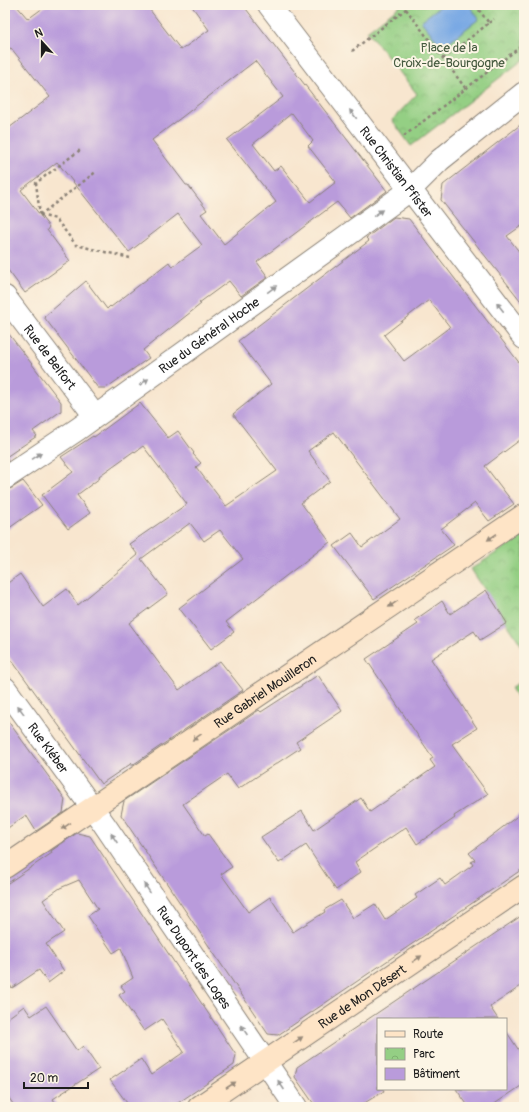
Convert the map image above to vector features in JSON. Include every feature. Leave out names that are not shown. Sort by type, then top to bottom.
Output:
[{"type":"street","name":"Rue Christian Pfister","points":[[277,8],[410,190],[524,338]]},
{"type":"street","name":"Rue du Général Hoche","points":[[5,478],[95,416],[410,190],[440,160],[524,93]]},
{"type":"street","name":"Rue de Belfort","points":[[5,297],[95,416]]},
{"type":"street","name":"Rue Gabriel Mouilleron","points":[[5,867],[524,515]]},
{"type":"street","name":"Rue Kléber","points":[[5,688],[93,808]]},
{"type":"street","name":"Rue Dupont des Loges","points":[[93,808],[296,1107]]},
{"type":"street","name":"Rue de Mon Désert","points":[[199,1107],[524,886]]},
{"type":"path","points":[[352,51],[411,5]]},
{"type":"path","points":[[475,5],[489,23]]},
{"type":"path","points":[[406,9],[466,89]]},
{"type":"path","points":[[443,58],[494,19]]},
{"type":"path","points":[[404,136],[524,44]]},
{"type":"path","points":[[40,215],[36,183],[80,150]]},
{"type":"path","points":[[40,215],[97,171]]},
{"type":"path","points":[[40,215],[56,219],[76,245],[130,258]]},
{"type":"green space","name":"Place de la Croix-de-Bourgogne","points":[[401,5],[524,5],[524,59],[411,146],[392,120],[417,94],[367,31]]},
{"type":"green space","points":[[524,535],[524,649],[471,569]]},
{"type":"green space","points":[[524,679],[524,708],[511,688]]},
{"type":"water","points":[[442,5],[469,5],[479,19],[442,47],[421,21]]},
{"type":"building","points":[[5,5],[16,5],[28,19],[47,5],[146,5],[181,50],[209,30],[191,5],[243,5],[387,191],[350,218],[337,202],[257,262],[268,277],[241,296],[229,281],[199,303],[201,304],[143,350],[149,358],[106,388],[98,388],[44,317],[86,281],[107,309],[169,262],[172,267],[202,245],[178,214],[129,252],[57,162],[21,190],[49,227],[47,230],[70,261],[25,293],[5,266],[5,131],[50,97],[11,48],[5,51]],"holes":[[[255,61],[283,97],[227,140],[276,202],[224,244],[201,214],[207,210],[152,140]],[[292,113],[313,141],[308,146],[336,182],[310,202],[281,166],[274,171],[253,144]]]},
{"type":"building","points":[[524,122],[524,224],[507,236],[524,258],[524,305],[441,200],[443,185]]},
{"type":"building","points":[[394,217],[409,219],[524,369],[524,437],[485,466],[514,504],[489,521],[475,503],[441,529],[454,545],[374,599],[334,546],[352,533],[362,547],[400,519],[334,432],[308,451],[330,481],[301,503],[330,542],[226,622],[234,632],[211,649],[179,608],[243,559],[220,530],[204,541],[190,523],[141,559],[168,594],[129,623],[179,690],[220,661],[243,690],[131,766],[132,763],[101,784],[5,651],[5,585],[20,574],[43,607],[67,589],[78,605],[138,555],[129,544],[187,504],[143,446],[99,476],[100,478],[77,495],[90,513],[68,529],[42,495],[73,472],[61,457],[93,436],[94,437],[140,403],[168,438],[178,431],[194,453],[193,454],[201,463],[196,467],[226,506],[277,471],[233,414],[271,384],[238,341],[369,241],[366,238]],"holes":[[[429,300],[450,327],[404,361],[384,335]]]},
{"type":"building","points":[[5,329],[61,402],[61,411],[33,431],[37,436],[6,457],[8,461],[5,463]]},
{"type":"building","points":[[23,481],[42,505],[5,531],[5,490],[12,488]]},
{"type":"building","points":[[486,590],[507,623],[480,640],[474,631],[431,659],[477,728],[452,744],[488,794],[454,816],[455,818],[417,844],[406,827],[355,862],[361,872],[336,890],[306,845],[279,863],[261,837],[302,811],[314,830],[361,798],[370,812],[435,767],[430,760],[433,758],[366,659],[418,624],[415,620],[442,601],[450,614]]},
{"type":"building","points":[[318,675],[342,711],[296,742],[300,748],[238,789],[227,774],[183,804],[205,836],[208,834],[232,867],[221,874],[248,912],[270,897],[293,932],[341,900],[353,918],[375,904],[385,920],[417,898],[415,895],[440,878],[445,885],[473,865],[471,862],[475,860],[469,853],[524,811],[524,868],[278,1035],[268,1034],[121,815],[124,801],[259,710],[261,712]]},
{"type":"building","points":[[5,717],[65,799],[63,813],[36,831],[26,815],[5,830]]},
{"type":"building","points":[[77,833],[90,836],[236,1055],[234,1065],[172,1107],[130,1107],[110,1080],[141,1059],[151,1075],[184,1052],[162,1019],[144,1031],[119,995],[125,991],[121,986],[133,978],[121,948],[113,953],[88,916],[98,909],[79,880],[60,888],[43,900],[64,932],[46,944],[64,971],[48,983],[39,970],[12,988],[5,978],[5,885],[52,853],[51,851]]},
{"type":"building","points":[[524,914],[524,984],[490,1007],[497,1018],[377,1018],[377,1090],[384,1091],[358,1107],[316,1107],[295,1077],[297,1067]]},
{"type":"building","points":[[24,1006],[31,1016],[46,1006],[77,1051],[83,1046],[99,1069],[53,1099],[58,1107],[15,1107],[5,1092],[5,1020]]},
{"type":"building","points":[[507,1032],[524,1058],[524,1084],[490,1107],[469,1107],[457,1090],[507,1090]]}]
